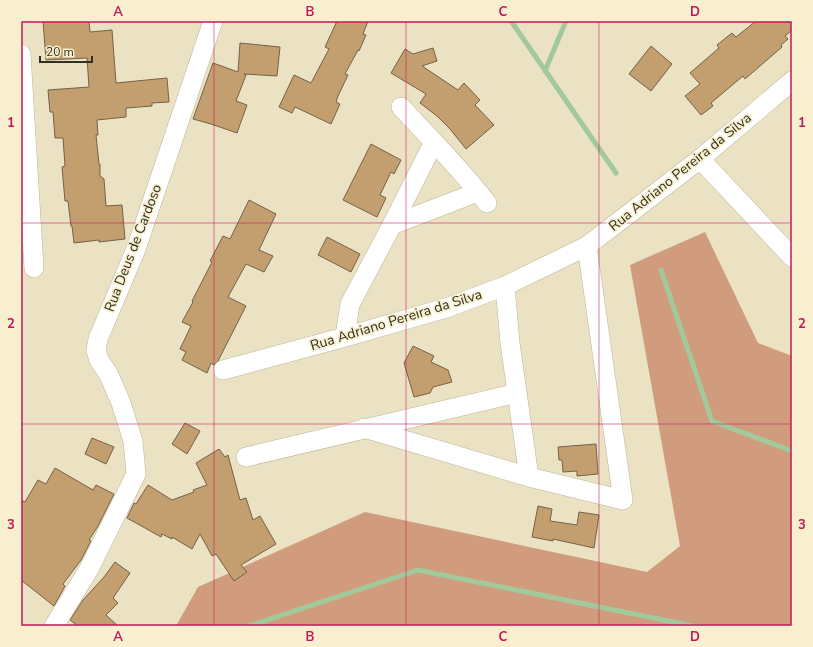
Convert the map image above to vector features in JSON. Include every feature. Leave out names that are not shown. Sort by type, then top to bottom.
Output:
[{"type":"street","name":"Rua Deus de Cardoso","points":[[54,626],[89,568],[136,474],[133,441],[118,396],[109,375],[99,360],[96,350],[98,339],[136,249],[213,21]]},
{"type":"street","points":[[21,54],[34,268]]},
{"type":"street","name":"Rua Adriano Pereira da Silva","points":[[223,370],[446,308],[505,286],[587,246],[700,159],[792,80]]},
{"type":"street","points":[[392,225],[482,197],[401,107]]},
{"type":"street","points":[[345,337],[350,304],[434,142]]},
{"type":"street","points":[[700,159],[792,257]]},
{"type":"street","points":[[364,428],[529,477],[623,500],[587,246]]},
{"type":"street","points":[[505,286],[510,343],[529,477]]},
{"type":"street","points":[[246,457],[517,393]]},
{"type":"shaded area","points":[[705,232],[758,343],[792,356],[792,626],[176,626],[198,587],[365,512],[647,572],[680,546],[630,265]]},
{"type":"building","points":[[43,21],[89,21],[90,32],[112,30],[116,83],[167,78],[169,102],[152,103],[152,106],[126,108],[126,117],[97,120],[98,135],[96,135],[100,176],[104,179],[106,206],[122,205],[125,239],[74,243],[68,201],[65,201],[62,167],[65,166],[63,138],[55,138],[53,112],[50,112],[48,90],[89,87],[87,58],[46,60]]},
{"type":"building","points":[[337,21],[368,21],[363,34],[366,35],[359,51],[358,50],[345,74],[348,75],[336,102],[340,104],[331,124],[295,107],[292,113],[279,107],[294,75],[311,83],[329,49],[325,47]]},
{"type":"building","points":[[756,21],[792,21],[792,30],[785,36],[788,39],[781,45],[782,47],[745,79],[743,76],[711,103],[713,106],[701,115],[685,96],[700,84],[690,73],[719,48],[717,45],[732,33],[736,37]]},
{"type":"building","points":[[240,43],[280,47],[277,76],[244,74],[246,75],[236,101],[247,105],[237,133],[193,119],[213,63],[238,72]]},
{"type":"building","points":[[651,46],[672,64],[651,91],[629,74]]},
{"type":"building","points":[[433,48],[437,61],[422,66],[458,90],[464,83],[480,100],[475,105],[494,125],[466,149],[437,116],[420,103],[426,94],[391,73],[405,49],[413,54]]},
{"type":"building","points":[[371,144],[401,160],[394,174],[391,172],[380,195],[386,198],[377,217],[343,200]]},
{"type":"building","points":[[249,200],[276,214],[259,250],[273,256],[264,272],[246,264],[228,297],[246,306],[218,361],[214,365],[211,363],[207,373],[182,360],[186,352],[180,349],[191,326],[182,322],[193,302],[192,301],[212,262],[210,261],[223,236],[230,239]]},
{"type":"building","points":[[327,237],[360,254],[351,272],[318,255]]},
{"type":"building","points":[[413,346],[434,356],[431,362],[448,370],[452,382],[433,387],[430,393],[414,397],[404,363]]},
{"type":"building","points":[[185,423],[200,431],[187,454],[172,444]]},
{"type":"building","points":[[92,438],[114,447],[106,464],[85,454]]},
{"type":"building","points":[[596,444],[598,474],[577,476],[577,471],[563,472],[562,460],[559,460],[558,447]]},
{"type":"building","points":[[219,449],[225,457],[228,455],[240,500],[246,498],[253,520],[260,516],[276,544],[241,565],[247,572],[234,581],[216,554],[212,556],[200,534],[192,549],[172,537],[172,539],[162,534],[161,537],[127,518],[134,503],[136,504],[148,485],[172,500],[194,492],[193,490],[207,485],[196,463]]},
{"type":"building","points":[[55,468],[93,490],[96,485],[114,494],[98,526],[89,540],[91,541],[81,560],[63,584],[65,586],[54,606],[21,580],[21,500],[25,502],[38,480],[46,484]]},
{"type":"building","points":[[538,506],[552,509],[550,521],[577,525],[579,512],[599,515],[594,548],[553,539],[553,541],[532,537]]},
{"type":"building","points":[[115,562],[130,573],[113,598],[118,603],[106,615],[118,626],[78,626],[70,620],[83,600],[104,577]]},
{"type":"waterway","points":[[511,21],[616,173]]},
{"type":"waterway","points":[[545,71],[566,21]]},
{"type":"waterway","points":[[661,270],[712,421],[792,451]]},
{"type":"waterway","points":[[249,626],[418,570],[693,626]]}]
